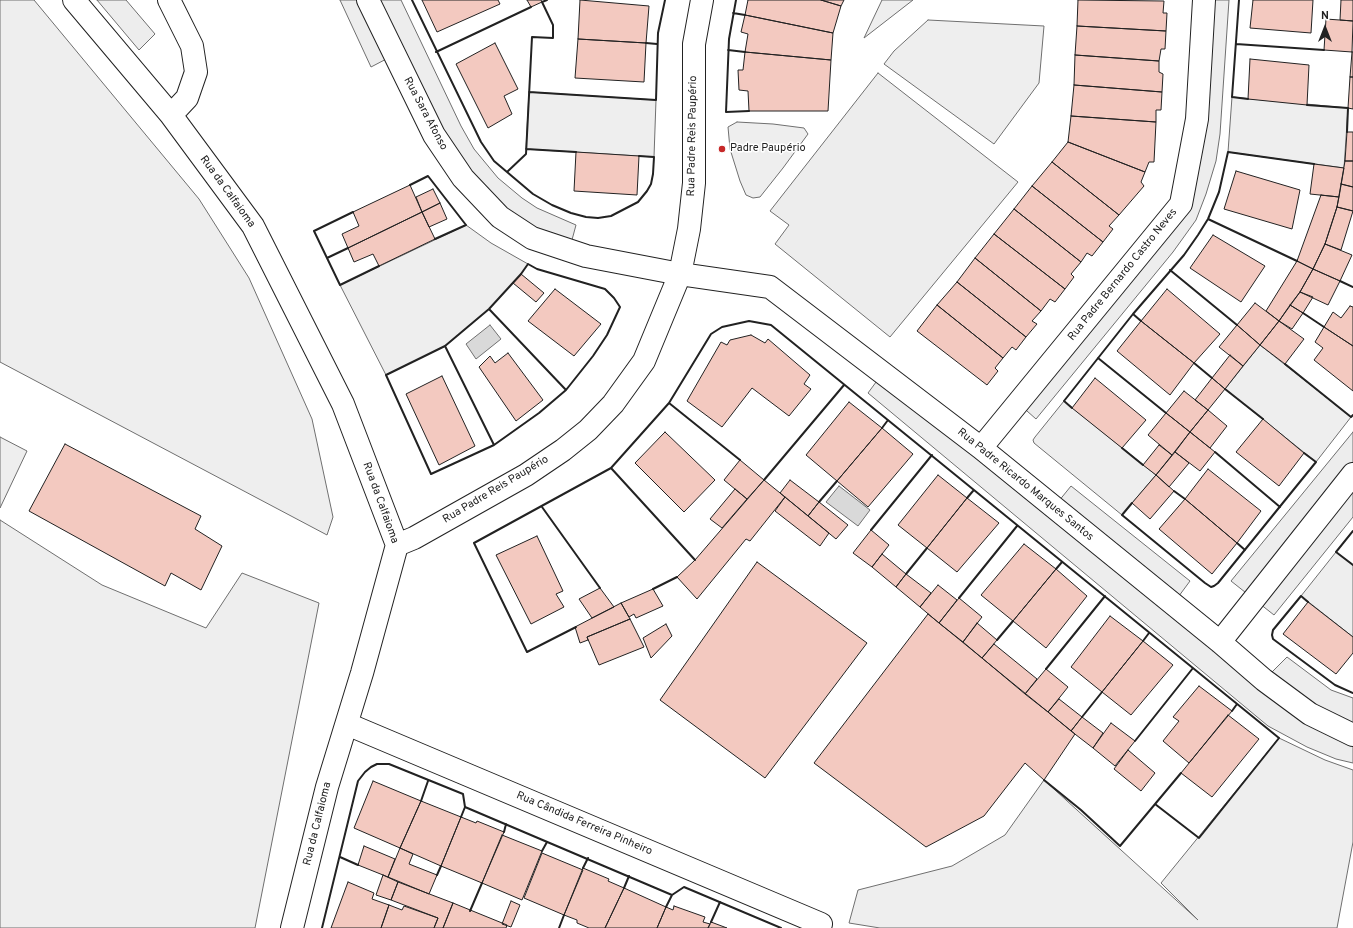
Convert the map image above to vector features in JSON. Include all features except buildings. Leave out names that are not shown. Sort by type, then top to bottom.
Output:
[{"type":"street","name":"Rua da Calfaioma","points":[[74,0],[171,116],[253,226],[343,404],[397,545],[348,724],[327,787],[292,928]]},
{"type":"street","points":[[169,0],[192,46],[196,72],[187,98],[171,116]]},
{"type":"street","name":"Rua Sara Afonso","points":[[368,0],[434,135],[463,178],[500,217],[532,238],[586,256],[680,274]]},
{"type":"street","name":"Rua Padre Reis Paupério","points":[[397,545],[414,538],[526,475],[563,450],[588,430],[613,404],[644,361],[680,274],[689,229],[694,183],[694,44],[702,0]]},
{"type":"street","name":"Rua Padre Bernardo Castro Neves","points":[[981,448],[1181,204],[1197,119],[1204,0]]},
{"type":"street","name":"Rua Padre Ricardo Marques Santos","points":[[680,274],[770,287],[981,448],[1220,642],[1264,680],[1310,714],[1353,735]]},
{"type":"street","points":[[1220,642],[1353,474]]},
{"type":"street","name":"Rua Cândida Ferreira Pinheiro","points":[[348,724],[821,924]]},
{"type":"shaded area","points":[[0,0],[34,0],[199,199],[249,278],[312,419],[333,517],[327,535],[0,362]]},
{"type":"shaded area","points":[[97,0],[126,0],[155,34],[139,50]]},
{"type":"shaded area","points":[[340,0],[401,0],[461,126],[474,149],[498,178],[522,198],[537,208],[576,225],[569,251],[500,217],[394,55],[371,67]]},
{"type":"shaded area","points":[[882,0],[913,0],[864,38]]},
{"type":"shaded area","points":[[1204,0],[1229,0],[1220,134],[1216,161],[1196,220],[1173,252],[1036,419],[1018,403],[1181,204]]},
{"type":"shaded area","points":[[928,20],[1044,26],[1039,83],[994,144],[884,64],[894,51]]},
{"type":"shaded area","points":[[878,73],[1018,182],[890,337],[775,244],[789,225],[770,211]]},
{"type":"shaded area","points":[[529,92],[656,100],[654,157],[526,149]]},
{"type":"shaded area","points":[[1232,97],[1348,108],[1344,168],[1228,152]]},
{"type":"shaded area","points":[[737,122],[773,124],[804,128],[808,134],[760,197],[753,198],[746,195],[730,149],[728,127]]},
{"type":"shaded area","points":[[466,225],[491,243],[528,264],[521,274],[489,309],[445,346],[386,375],[340,285]]},
{"type":"shaded area","points":[[490,325],[501,339],[476,359],[466,344]]},
{"type":"shaded area","points":[[1260,345],[1351,417],[1316,462],[1225,389]]},
{"type":"shaded area","points":[[882,374],[1054,507],[1071,486],[1190,581],[1173,604],[1264,680],[1287,657],[1331,690],[1353,698],[1353,763],[1336,759],[1307,747],[1268,726],[868,393]]},
{"type":"shaded area","points":[[1064,401],[1156,475],[1122,515],[1034,443],[1033,440],[1035,437]]},
{"type":"shaded area","points":[[1353,432],[1353,517],[1274,615],[1231,581]]},
{"type":"shaded area","points":[[0,437],[27,451],[0,508]]},
{"type":"shaded area","points":[[839,486],[870,510],[858,526],[826,502]]},
{"type":"shaded area","points":[[0,520],[102,585],[206,628],[242,573],[319,603],[255,928],[0,928]]},
{"type":"shaded area","points":[[1336,552],[1353,565],[1353,637],[1301,596]]},
{"type":"shaded area","points":[[1279,738],[1325,760],[1353,770],[1353,842],[1337,928],[880,928],[849,923],[858,890],[952,866],[1005,835],[1044,780],[1198,920],[1161,883]]},
{"type":"wall","points":[[412,0],[481,142],[494,161],[533,194],[552,205],[571,213],[586,217],[598,218],[611,216],[638,202],[651,184],[654,157],[639,156]]},
{"type":"wall","points":[[507,172],[526,154],[532,37],[553,38],[553,25],[542,2],[547,0]]},
{"type":"wall","points":[[529,92],[656,100],[658,33],[665,0]]},
{"type":"wall","points":[[736,0],[729,39],[726,112],[749,111]]},
{"type":"wall","points":[[1239,0],[1232,97],[1248,99]]},
{"type":"wall","points":[[436,52],[531,7]]},
{"type":"wall","points":[[733,13],[745,15]]},
{"type":"wall","points":[[646,43],[657,44]]},
{"type":"wall","points":[[1236,44],[1324,50]]},
{"type":"wall","points":[[728,50],[745,52]]},
{"type":"wall","points":[[1307,105],[1348,108],[1347,132]]},
{"type":"wall","points":[[526,149],[576,152]]},
{"type":"wall","points":[[1072,408],[1064,401],[1133,314],[1184,255],[1208,219],[1219,192],[1228,152],[1314,164]]},
{"type":"wall","points":[[410,185],[428,176],[466,225],[435,239]]},
{"type":"wall","points":[[353,212],[314,231],[340,285],[379,266]]},
{"type":"wall","points":[[1208,219],[1297,261]]},
{"type":"wall","points":[[327,258],[348,248]]},
{"type":"wall","points":[[528,264],[537,269],[605,289],[620,307],[607,335],[593,356],[566,390],[539,413],[494,445],[431,474],[386,375],[445,346],[489,309],[521,274],[528,264]]},
{"type":"wall","points":[[1170,270],[1237,325]]},
{"type":"wall","points":[[1340,281],[1353,287]]},
{"type":"wall","points":[[489,309],[566,390]]},
{"type":"wall","points":[[1303,313],[1324,327]]},
{"type":"wall","points":[[1133,314],[1141,321]]},
{"type":"wall","points":[[576,627],[527,652],[474,543],[611,468],[669,403],[711,334],[722,327],[749,321],[771,325],[1279,738],[1199,838],[1155,804]]},
{"type":"wall","points":[[445,346],[494,445]]},
{"type":"wall","points":[[1098,358],[1166,413]]},
{"type":"wall","points":[[1194,363],[1212,378]]},
{"type":"wall","points":[[1285,364],[1351,417],[1353,415]]},
{"type":"wall","points":[[764,480],[844,385]]},
{"type":"wall","points":[[1225,389],[1263,419]]},
{"type":"wall","points":[[669,403],[740,460]]},
{"type":"wall","points":[[882,428],[888,420]]},
{"type":"wall","points":[[1122,448],[1143,465]]},
{"type":"wall","points":[[1215,452],[1280,507]]},
{"type":"wall","points":[[1132,503],[1122,515],[1211,587],[1218,583],[1316,462],[1304,453]]},
{"type":"wall","points":[[871,530],[932,455]]},
{"type":"wall","points":[[611,468],[695,560]]},
{"type":"wall","points":[[819,502],[837,481]]},
{"type":"wall","points":[[967,498],[973,491]]},
{"type":"wall","points":[[1174,491],[1185,499]]},
{"type":"wall","points":[[542,507],[600,588]]},
{"type":"wall","points":[[959,598],[1017,526]]},
{"type":"wall","points":[[1353,531],[1336,552],[1353,565]]},
{"type":"wall","points":[[1237,543],[1245,550]]},
{"type":"wall","points":[[906,574],[927,548]]},
{"type":"wall","points":[[1056,569],[1062,562]]},
{"type":"wall","points":[[653,589],[677,577]]},
{"type":"wall","points":[[1046,669],[1105,596]]},
{"type":"wall","points":[[1308,602],[1301,596],[1273,630],[1273,639],[1335,685],[1353,693]]},
{"type":"wall","points":[[997,640],[1013,621]]},
{"type":"wall","points":[[1143,641],[1149,633]]},
{"type":"wall","points":[[1135,741],[1193,668]]},
{"type":"wall","points":[[1082,717],[1102,692]]},
{"type":"wall","points":[[1232,711],[1237,704]]},
{"type":"wall","points":[[322,928],[358,781],[365,772],[377,764],[389,764],[463,794],[465,807],[672,895],[684,887],[781,928]]},
{"type":"wall","points":[[1044,780],[1081,810],[1120,846],[1181,773]]},
{"type":"wall","points":[[421,801],[428,781]]},
{"type":"wall","points":[[461,817],[465,807]]},
{"type":"wall","points":[[504,832],[506,824]]},
{"type":"wall","points":[[542,851],[547,842]]},
{"type":"wall","points":[[340,857],[358,865]]},
{"type":"wall","points":[[583,868],[588,858]]},
{"type":"wall","points":[[437,875],[441,866]]},
{"type":"wall","points":[[624,888],[629,876]]},
{"type":"wall","points":[[470,911],[482,883]]},
{"type":"wall","points":[[666,907],[672,895]]},
{"type":"wall","points":[[711,922],[720,902]]},
{"type":"wall","points":[[559,928],[564,915]]},
{"type":"place","name":"Padre Paupério","points":[[722,149]]}]
